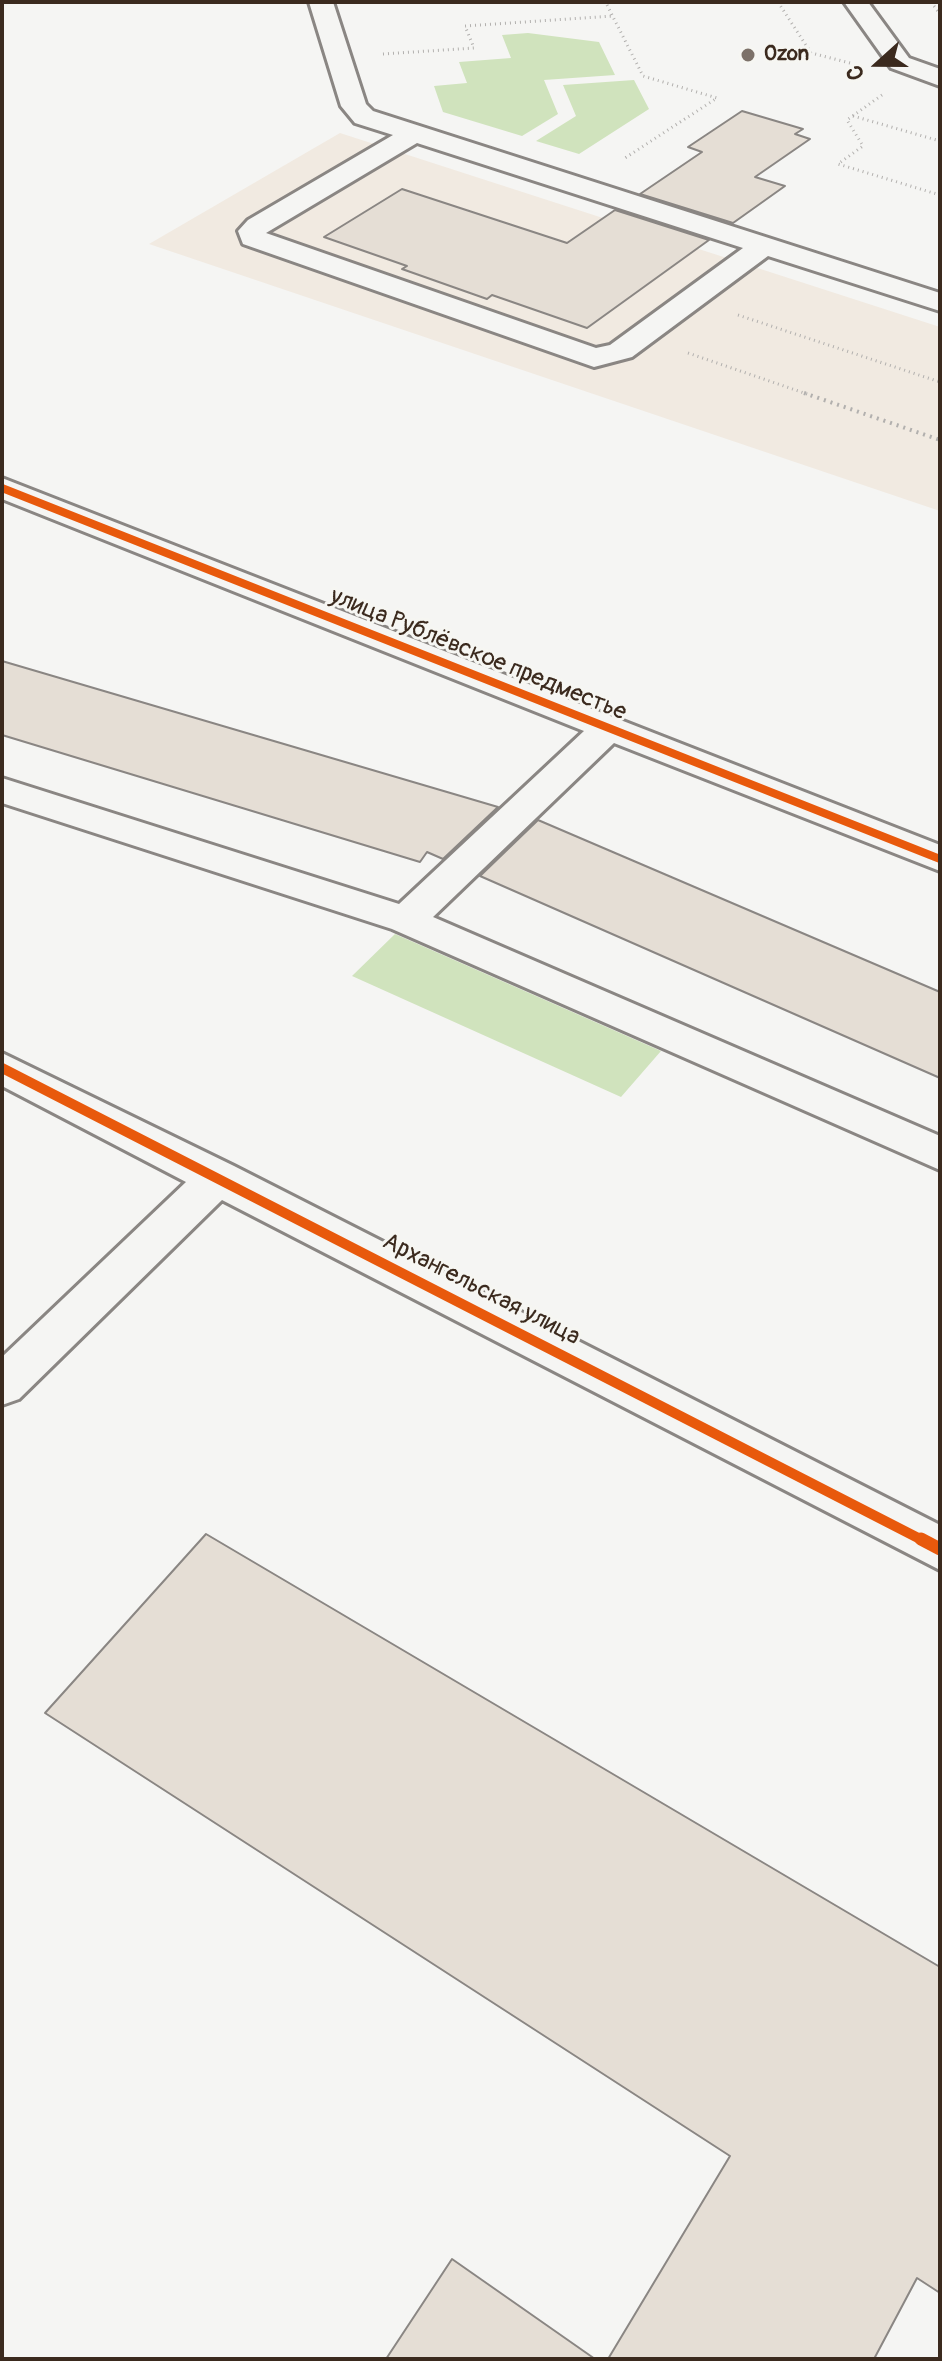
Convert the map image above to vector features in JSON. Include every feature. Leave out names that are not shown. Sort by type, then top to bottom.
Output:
[{"type":"street","points":[[321,2],[357,113],[413,134],[940,302]]},
{"type":"street","points":[[856,2],[900,63],[940,78]]},
{"type":"street","points":[[413,134],[258,226],[252,231],[253,238],[581,356],[609,357],[764,246]]},
{"type":"street","name":"улица Рублёвское предместье","points":[[5,492],[940,859]]},
{"type":"street","points":[[406,920],[609,728]]},
{"type":"street","points":[[2,790],[406,920],[940,1154]]},
{"type":"street","name":"Архангельская улица","points":[[2,1068],[940,1549]]},
{"type":"street","points":[[2,1386],[218,1177]]},
{"type":"path","points":[[778,2],[811,53],[856,65]]},
{"type":"path","points":[[931,2],[940,14]]},
{"type":"path","points":[[581,187],[717,98],[643,76],[607,5]]},
{"type":"path","points":[[339,57],[474,48],[465,26],[613,16]]},
{"type":"path","points":[[887,92],[847,120],[863,146],[838,164],[940,195]]},
{"type":"path","points":[[853,116],[940,141]]},
{"type":"path","points":[[691,299],[940,382]]},
{"type":"path","points":[[641,337],[940,440]]},
{"type":"shaded area","points":[[340,133],[940,327],[940,511],[149,244]]},
{"type":"green space","points":[[528,33],[599,42],[615,75],[544,80],[558,114],[522,136],[443,112],[434,86],[467,83],[459,62],[511,58],[502,35]]},
{"type":"green space","points":[[634,80],[649,109],[579,154],[536,141],[576,116],[563,85]]},
{"type":"green space","points":[[395,934],[661,1051],[621,1097],[352,976]]},
{"type":"building","points":[[742,111],[803,129],[795,134],[810,139],[755,177],[785,186],[733,223],[640,194],[702,152],[688,147]]},
{"type":"building","points":[[402,189],[567,243],[615,210],[709,240],[587,328],[492,295],[487,299],[402,269],[407,266],[324,237]]},
{"type":"building","points":[[2,661],[498,807],[443,859],[427,852],[420,862],[2,735]]},
{"type":"building","points":[[538,820],[940,992],[940,1078],[480,876]]},
{"type":"building","points":[[206,1534],[940,1967],[940,2293],[917,2278],[874,2359],[608,2359],[730,2156],[45,1713]]},
{"type":"building","points":[[452,2259],[595,2359],[386,2359]]},
{"type":"cycle path","points":[[2,488],[940,859]]},
{"type":"cycle path","points":[[2,1068],[940,1549]]},
{"type":"place","name":"Ozon","points":[[748,55]]}]
